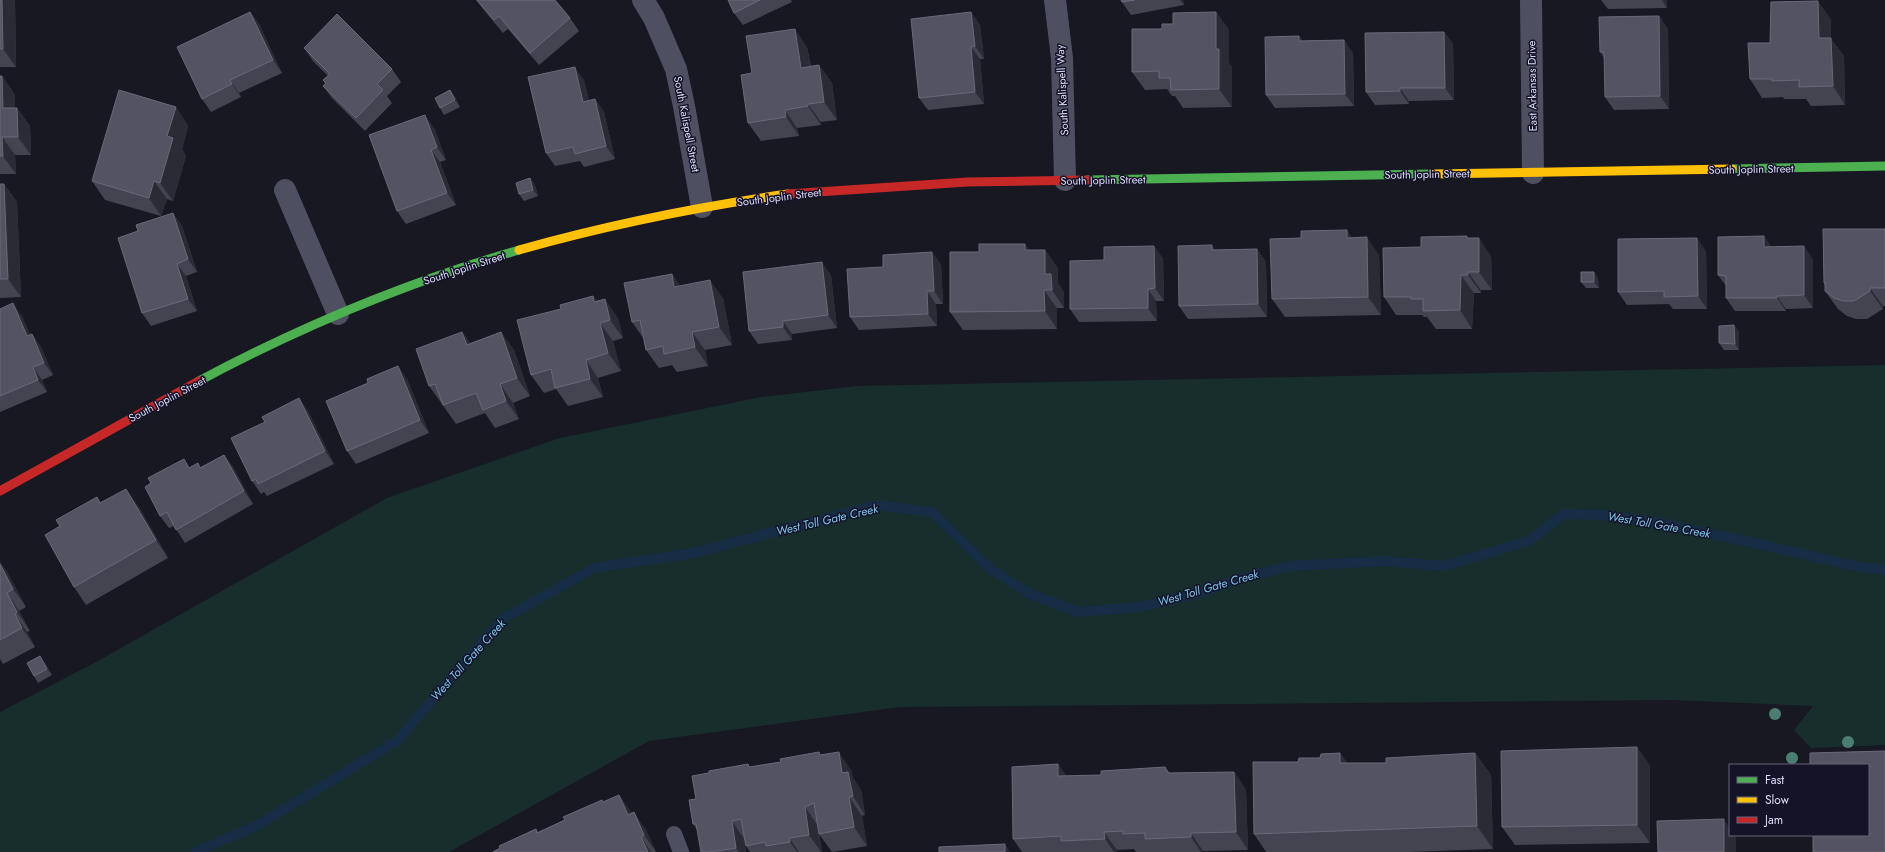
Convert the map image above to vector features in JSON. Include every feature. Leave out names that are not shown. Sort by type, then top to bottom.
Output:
[{"type":"street","name":"South Kalispell Street","points":[[643,0],[654,18],[676,69],[702,207]]},
{"type":"street","name":"South Kalispell Way","points":[[1055,0],[1062,58],[1065,180]]},
{"type":"street","name":"East Arkansas Drive","points":[[1531,0],[1533,172]]},
{"type":"street","name":"South Joplin Street","points":[[0,491],[225,367],[338,314],[420,282],[504,255],[590,231],[702,207],[790,194],[879,186],[1065,180],[1885,166]]},
{"type":"street","points":[[285,190],[338,314]]},
{"type":"lane","points":[[674,834],[681,852]]},
{"type":"green space","points":[[1885,365],[1885,745],[1811,748],[1794,730],[1813,706],[1672,700],[900,707],[649,741],[449,852],[0,852],[0,712],[96,662],[387,498],[560,438],[761,397],[857,386]]},
{"type":"building","points":[[0,0],[2,0],[3,49],[0,49]]},
{"type":"building","points":[[477,0],[555,0],[570,18],[530,53],[499,16],[494,20]]},
{"type":"building","points":[[728,0],[760,0],[734,13]]},
{"type":"building","points":[[1121,0],[1135,0],[1122,2]]},
{"type":"building","points":[[1818,1],[1819,38],[1831,38],[1833,86],[1799,87],[1799,80],[1772,81],[1772,79],[1750,79],[1748,43],[1770,43],[1771,2]]},
{"type":"building","points":[[250,12],[273,60],[230,80],[232,84],[202,99],[177,47]]},
{"type":"building","points":[[971,12],[975,46],[971,47],[975,92],[919,98],[911,19]]},
{"type":"building","points":[[1216,12],[1216,49],[1219,49],[1219,89],[1171,90],[1170,78],[1159,78],[1159,71],[1132,72],[1132,29],[1162,29],[1162,24],[1173,24],[1173,13]]},
{"type":"building","points":[[337,14],[392,69],[377,84],[383,90],[356,118],[323,86],[326,83],[323,80],[330,74],[304,48]]},
{"type":"building","points":[[1659,16],[1660,96],[1605,97],[1604,52],[1600,52],[1599,17]]},
{"type":"building","points":[[795,29],[801,68],[819,65],[824,102],[808,104],[808,106],[785,110],[786,117],[748,123],[741,75],[752,73],[746,36]]},
{"type":"building","points":[[1444,32],[1445,88],[1400,88],[1400,91],[1366,92],[1365,33]]},
{"type":"building","points":[[1299,36],[1299,41],[1344,40],[1345,94],[1266,95],[1265,37]]},
{"type":"building","points":[[575,67],[583,102],[595,99],[606,146],[575,154],[573,147],[546,153],[528,77]]},
{"type":"building","points":[[0,76],[2,76],[3,108],[17,108],[18,137],[2,137],[3,156],[0,156]]},
{"type":"building","points":[[119,90],[176,107],[167,136],[173,138],[160,183],[154,181],[149,198],[92,181]]},
{"type":"building","points":[[450,90],[455,100],[440,108],[435,98]]},
{"type":"building","points":[[425,115],[437,147],[431,150],[447,193],[397,211],[369,135]]},
{"type":"building","points":[[530,178],[533,190],[519,194],[516,183]]},
{"type":"building","points":[[0,184],[4,184],[8,279],[0,279]]},
{"type":"building","points":[[173,213],[188,259],[177,264],[188,299],[142,313],[118,238],[138,231],[136,225]]},
{"type":"building","points":[[1823,229],[1885,229],[1885,288],[1870,288],[1870,291],[1854,301],[1843,301],[1834,298],[1825,291]]},
{"type":"building","points":[[1347,230],[1347,238],[1367,237],[1368,297],[1272,299],[1270,239],[1301,238],[1301,231]]},
{"type":"building","points":[[1467,236],[1467,238],[1479,238],[1479,272],[1468,272],[1468,275],[1461,275],[1460,310],[1423,311],[1423,299],[1411,299],[1411,297],[1384,297],[1383,248],[1421,247],[1421,237]]},
{"type":"building","points":[[1764,236],[1764,247],[1804,246],[1804,295],[1777,296],[1777,298],[1726,298],[1726,276],[1718,275],[1718,237]]},
{"type":"building","points":[[1697,238],[1698,296],[1664,297],[1664,291],[1618,292],[1618,239]]},
{"type":"building","points":[[979,244],[1025,244],[1025,250],[1045,250],[1045,274],[1051,274],[1052,290],[1044,290],[1045,311],[950,312],[950,252],[979,252]]},
{"type":"building","points":[[1212,245],[1212,250],[1257,249],[1258,304],[1179,306],[1178,246]]},
{"type":"building","points":[[1154,246],[1155,288],[1148,289],[1148,308],[1070,309],[1070,261],[1104,260],[1104,247]]},
{"type":"building","points":[[932,252],[934,291],[927,291],[928,314],[850,317],[847,269],[883,267],[883,255]]},
{"type":"building","points":[[822,262],[828,315],[783,321],[783,327],[749,331],[743,272]]},
{"type":"building","points":[[1581,272],[1594,272],[1594,282],[1581,282]]},
{"type":"building","points":[[672,274],[674,287],[710,280],[719,327],[692,332],[695,347],[664,354],[663,346],[646,350],[640,320],[632,322],[624,283]]},
{"type":"building","points":[[593,296],[594,302],[605,299],[610,320],[600,323],[608,353],[586,360],[590,379],[555,388],[551,369],[531,375],[517,320],[561,309],[560,305]]},
{"type":"building","points":[[13,303],[27,336],[32,334],[44,363],[33,367],[38,380],[0,396],[0,309]]},
{"type":"building","points":[[1734,325],[1735,344],[1719,343],[1719,326]]},
{"type":"building","points":[[462,332],[467,345],[501,332],[517,378],[500,384],[506,401],[483,410],[476,393],[443,405],[435,384],[429,386],[416,349]]},
{"type":"building","points":[[398,366],[420,420],[347,451],[326,401],[368,383],[367,379]]},
{"type":"building","points":[[299,398],[325,451],[258,484],[256,479],[252,481],[231,438],[265,422],[262,417]]},
{"type":"building","points":[[224,455],[244,491],[176,530],[167,512],[160,516],[145,487],[151,483],[148,478],[184,459],[189,468],[198,463],[200,468]]},
{"type":"building","points":[[126,489],[156,540],[74,587],[45,535],[60,526],[56,520],[97,497],[100,503]]},
{"type":"building","points":[[0,564],[13,589],[7,593],[17,612],[15,614],[22,628],[0,640]]},
{"type":"building","points":[[40,656],[47,669],[34,676],[27,663]]},
{"type":"building","points":[[1637,747],[1637,825],[1502,827],[1501,751]]},
{"type":"building","points":[[1885,751],[1885,852],[1813,852],[1813,836],[1869,836],[1869,764],[1810,764],[1810,753]]},
{"type":"building","points":[[819,752],[820,755],[839,752],[842,773],[848,772],[853,796],[849,797],[854,827],[819,834],[814,803],[805,807],[809,835],[789,838],[790,842],[766,846],[765,842],[746,846],[741,819],[732,821],[736,848],[701,852],[696,824],[693,824],[689,800],[696,799],[692,776],[709,773],[709,771],[748,764],[749,767],[781,762],[780,759]]},
{"type":"building","points":[[1340,753],[1340,763],[1386,763],[1386,758],[1475,753],[1477,826],[1254,834],[1253,762],[1298,762],[1299,758],[1320,758],[1321,754]]},
{"type":"building","points":[[1058,764],[1058,776],[1101,775],[1101,771],[1165,767],[1168,773],[1234,772],[1236,832],[1191,833],[1191,837],[1145,839],[1145,833],[1123,834],[1123,831],[1104,832],[1105,839],[1061,841],[1061,836],[1013,839],[1012,767]]},
{"type":"building","points":[[619,795],[628,815],[634,812],[644,835],[641,837],[648,852],[493,852],[500,848],[499,846],[536,829],[537,833],[565,820],[563,817],[602,800],[603,802]]},
{"type":"building","points":[[1724,819],[1724,852],[1658,852],[1657,821]]},
{"type":"building","points":[[1005,844],[1005,852],[939,852],[939,847]]},
{"type":"waterway","name":"West Toll Gate Creek","points":[[196,852],[258,825],[397,741],[501,620],[594,568],[694,553],[878,505],[932,512],[989,568],[1030,594],[1079,612],[1139,607],[1197,594],[1243,578],[1291,566],[1384,561],[1444,566],[1529,541],[1564,514],[1605,515],[1655,522],[1855,566],[1885,570]]},
{"type":"traffic: fast","points":[[1732,169],[1885,166]]},
{"type":"traffic: fast","points":[[1088,180],[1432,174]]},
{"type":"traffic: fast","points":[[199,381],[276,342],[355,307],[436,276],[519,250]]},
{"type":"traffic: slow","points":[[1432,174],[1732,169]]},
{"type":"traffic: slow","points":[[519,250],[653,218],[788,194]]},
{"type":"traffic: jam","points":[[788,194],[967,182],[1088,180]]},
{"type":"traffic: jam","points":[[0,491],[199,381]]}]
